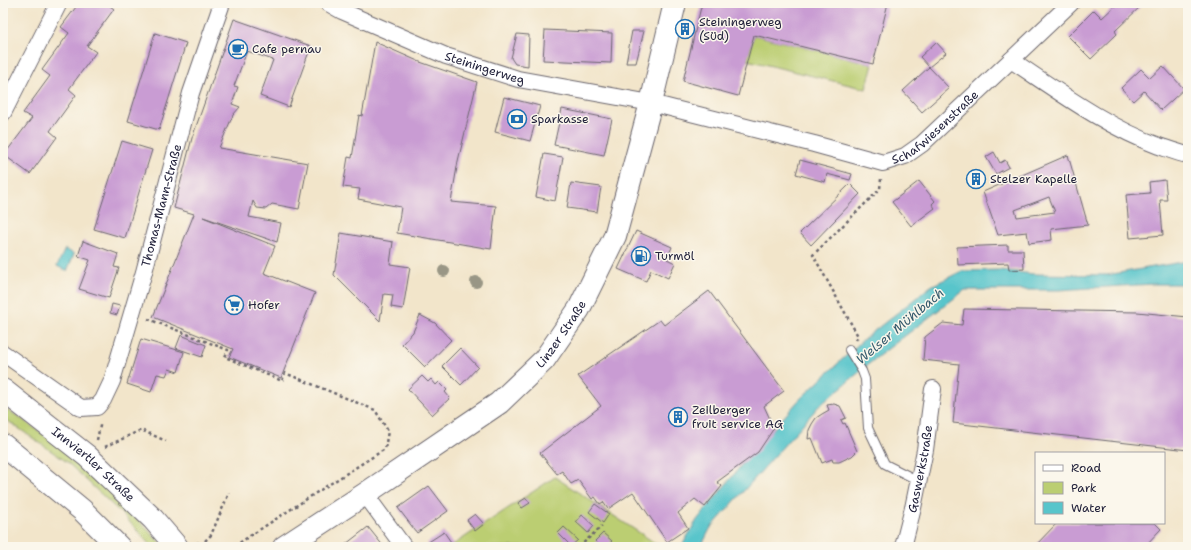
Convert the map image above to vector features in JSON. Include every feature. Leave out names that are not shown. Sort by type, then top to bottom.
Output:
[{"type":"main road","name":"Linzer Straße","points":[[284,547],[366,494],[499,403],[544,360],[579,309],[615,236],[651,103],[675,3]]},
{"type":"main road","name":"Innviertler Straße","points":[[3,390],[87,456],[152,519],[177,547]]},
{"type":"main road","points":[[3,445],[82,510],[119,547]]},
{"type":"street","points":[[3,113],[59,3]]},
{"type":"street","name":"Thomas-Mann-Straße","points":[[3,353],[81,408],[97,407],[103,400],[112,381],[144,272],[191,93],[222,3]]},
{"type":"street","name":"Steiningerweg","points":[[328,3],[342,11],[446,56],[518,79],[651,103]]},
{"type":"street","name":"Schafwiesenstraße","points":[[651,103],[883,163],[905,156],[922,144],[1071,3]]},
{"type":"street","points":[[1011,60],[1108,123],[1143,140],[1181,154],[1188,155]]},
{"type":"street","name":"Gaswerkstraße","points":[[903,547],[925,450],[933,389]]},
{"type":"street","points":[[366,494],[404,547]]},
{"type":"lane","points":[[849,350],[862,371],[865,379],[868,428],[884,464],[918,481]]},
{"type":"path","points":[[849,350],[858,336],[813,255],[880,189],[883,163]]},
{"type":"path","points":[[132,313],[228,350],[225,358],[282,381],[285,374],[375,410],[388,431],[385,449],[233,547]]},
{"type":"path","points":[[103,448],[141,430],[166,441]]},
{"type":"path","points":[[199,547],[211,535],[229,493]]},
{"type":"path","points":[[579,547],[602,526]]},
{"type":"green space","points":[[754,35],[873,64],[866,89],[747,60]]},
{"type":"green space","points":[[3,408],[16,415],[66,450],[113,493],[164,547],[153,547],[120,512],[67,462],[3,418]]},
{"type":"green space","points":[[555,477],[661,547],[450,547]]},
{"type":"water","points":[[65,249],[74,254],[67,271],[57,266]]},
{"type":"water","name":"Welser Mühlbach","points":[[1188,261],[1188,284],[1153,284],[1059,290],[965,290],[876,358],[818,407],[710,529],[701,547],[681,547],[697,520],[744,462],[799,400],[864,339],[931,286],[962,271],[999,270],[1033,274],[1107,275]]},
{"type":"building","points":[[79,3],[106,3],[114,9],[87,46],[96,52],[69,89],[76,95],[50,131],[57,137],[30,174],[4,155],[32,118],[23,113],[50,76],[42,70],[69,33],[61,27]]},
{"type":"building","points":[[702,3],[888,3],[873,64],[754,35],[738,96],[683,81]]},
{"type":"building","points":[[1118,3],[1144,3],[1115,31],[1117,34],[1091,59],[1068,36],[1094,10],[1102,18]]},
{"type":"building","points":[[234,19],[311,46],[289,107],[260,96],[273,60],[247,51],[234,86],[238,87],[232,104],[240,107],[233,115],[219,148],[308,163],[299,209],[272,204],[266,209],[257,208],[253,201],[249,217],[281,223],[277,242],[203,217],[275,246],[264,273],[315,293],[281,378],[229,357],[233,349],[153,317],[194,214],[174,208],[192,138]]},
{"type":"building","name":"Steiningerweg (Süd)","points":[[685,22],[689,23],[685,36],[681,35]]},
{"type":"building","points":[[545,30],[612,33],[611,63],[543,60]]},
{"type":"building","points":[[632,31],[644,31],[636,63],[626,63]]},
{"type":"building","points":[[155,33],[186,43],[159,130],[128,121]]},
{"type":"building","points":[[517,34],[529,35],[528,66],[515,64],[511,58]]},
{"type":"building","points":[[375,42],[420,62],[477,82],[458,161],[451,202],[496,206],[491,249],[397,233],[401,207],[358,199],[360,189],[343,187],[348,157],[352,158],[359,115],[362,116]]},
{"type":"building","points":[[936,42],[946,53],[929,67],[920,57]]},
{"type":"building","points":[[1163,66],[1184,89],[1161,110],[1144,91],[1133,101],[1121,88],[1141,69],[1150,78]]},
{"type":"building","points":[[929,67],[949,88],[922,112],[903,91]]},
{"type":"building","name":"Sparkasse","points":[[504,97],[540,106],[530,141],[495,132]]},
{"type":"building","points":[[562,109],[612,119],[604,155],[554,145]]},
{"type":"building","points":[[122,141],[152,150],[125,238],[94,229]]},
{"type":"building","points":[[994,152],[1000,163],[1005,160],[1009,167],[996,174],[986,157]]},
{"type":"building","points":[[544,154],[563,157],[555,201],[536,197]]},
{"type":"building","points":[[1068,155],[1088,225],[1051,229],[1052,240],[1029,243],[1027,232],[998,235],[983,192]],"holes":[[[1049,197],[1055,212],[1017,217],[1015,210]]]},
{"type":"building","points":[[800,160],[852,174],[850,180],[827,174],[825,182],[796,174]]},
{"type":"building","name":"Stelzer Kapelle","points":[[973,174],[979,175],[980,183],[974,183]]},
{"type":"building","points":[[1165,180],[1167,200],[1160,200],[1163,235],[1130,238],[1126,195],[1150,193],[1149,182]]},
{"type":"building","points":[[919,181],[935,201],[932,204],[935,208],[911,226],[892,202]]},
{"type":"building","points":[[571,183],[601,187],[597,212],[567,208]]},
{"type":"building","points":[[850,184],[860,194],[811,245],[800,233]]},
{"type":"building","name":"Turmöl","points":[[636,231],[672,247],[667,259],[675,263],[668,278],[651,270],[646,281],[618,269]]},
{"type":"building","points":[[341,233],[393,242],[390,264],[410,267],[403,309],[391,307],[393,295],[384,294],[380,321],[334,275]]},
{"type":"building","points":[[83,241],[118,254],[114,267],[119,268],[109,298],[79,289],[90,260],[78,256]]},
{"type":"building","points":[[1008,245],[1008,250],[1023,250],[1024,269],[1009,270],[1008,263],[958,265],[957,247]]},
{"type":"building","name":"Zeilberger fruit service AG","points":[[709,291],[784,391],[764,406],[774,428],[758,452],[717,482],[722,486],[705,507],[695,499],[678,513],[688,528],[667,542],[633,492],[608,509],[603,502],[600,504],[595,497],[592,499],[578,480],[571,484],[562,471],[557,474],[540,453],[601,406],[578,376],[660,320],[664,325]]},
{"type":"building","points":[[112,304],[120,306],[117,315],[110,313]]},
{"type":"building","points":[[964,309],[1137,312],[1188,317],[1188,450],[953,423],[959,364],[923,360],[925,337],[943,323],[962,325]]},
{"type":"building","points":[[420,315],[435,323],[451,340],[425,367],[402,344],[413,332]]},
{"type":"building","points":[[181,335],[206,345],[202,357],[176,348]]},
{"type":"building","points":[[141,339],[184,352],[178,372],[169,369],[166,376],[157,374],[151,392],[127,384]]},
{"type":"building","points":[[460,348],[478,367],[461,385],[442,366]]},
{"type":"building","points":[[422,376],[428,382],[431,379],[436,385],[439,382],[447,390],[445,392],[450,398],[432,415],[408,389]]},
{"type":"building","points":[[834,404],[840,406],[846,418],[841,420],[843,424],[845,423],[857,451],[852,456],[839,462],[833,462],[832,459],[822,463],[812,438],[808,439],[809,430],[816,418],[829,410],[827,405]]},
{"type":"building","points":[[429,486],[448,511],[417,533],[398,508]]},
{"type":"building","points":[[526,498],[530,503],[522,508],[518,503]]},
{"type":"building","points":[[595,504],[609,514],[603,523],[589,512]]},
{"type":"building","points":[[475,514],[484,524],[475,531],[467,520]]},
{"type":"building","points":[[582,515],[594,526],[588,533],[576,522]]},
{"type":"building","points":[[1056,524],[1156,524],[1161,529],[1144,547],[1034,547]]},
{"type":"building","points":[[368,527],[384,547],[348,547],[346,544]]},
{"type":"building","points":[[564,527],[578,540],[571,546],[558,533]]},
{"type":"building","points":[[444,532],[453,545],[450,547],[430,547],[427,543]]},
{"type":"building","points":[[603,533],[612,541],[606,547],[601,547],[595,541]]},
{"type":"place","name":"Steiningerweg (Süd)","points":[[685,29]]},
{"type":"place","name":"Cafe pernau","points":[[238,49]]},
{"type":"place","name":"Sparkasse","points":[[517,119]]},
{"type":"place","name":"Stelzer Kapelle","points":[[976,179]]},
{"type":"place","name":"Turmöl","points":[[641,256]]},
{"type":"place","name":"Hofer","points":[[234,305]]},
{"type":"place","name":"Zeilberger fruit service AG","points":[[678,417]]}]
